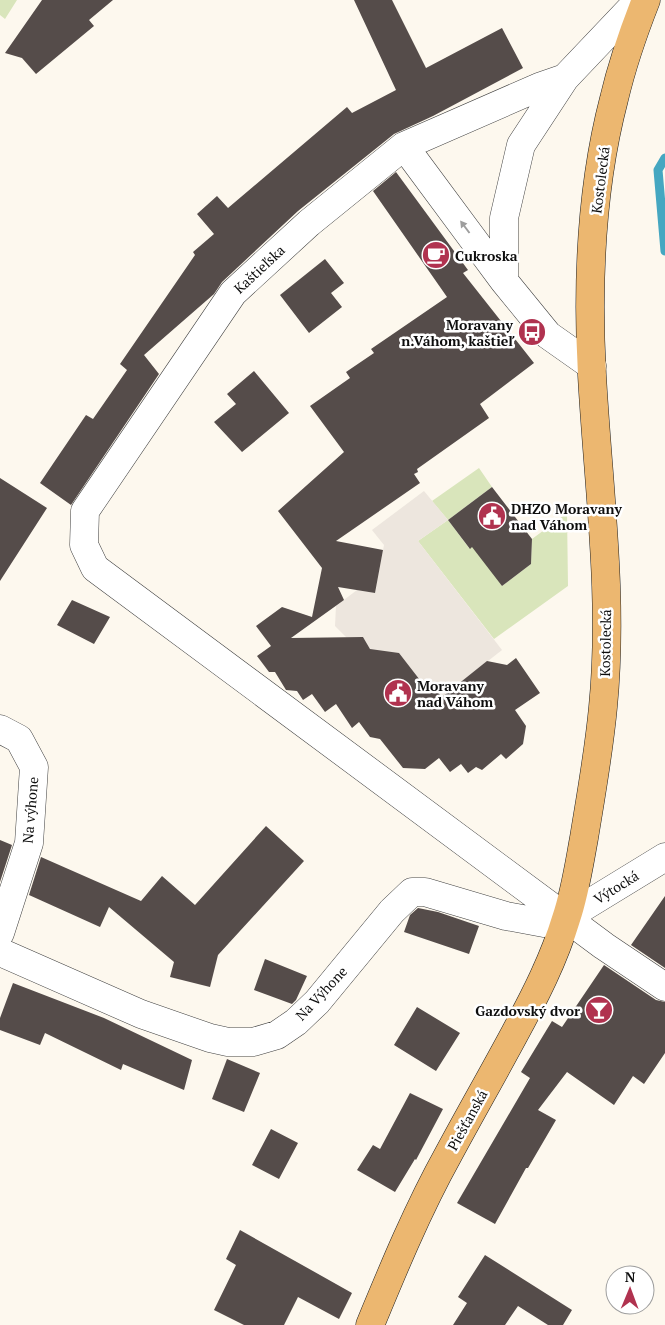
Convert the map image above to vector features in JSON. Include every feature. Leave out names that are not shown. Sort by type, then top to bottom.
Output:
[{"type":"main road","name":"Kostolecká","points":[[567,917],[594,777],[603,706],[607,636],[605,563],[592,366],[590,304],[592,251],[605,142],[613,102],[623,64],[646,0]]},
{"type":"main road","name":"Piešťanská","points":[[370,1325],[393,1268],[446,1158],[550,963],[567,917]]},
{"type":"street","points":[[504,280],[504,218],[520,144],[565,78],[639,0]]},
{"type":"street","points":[[565,78],[539,87],[404,146],[504,280],[548,335],[592,366]]},
{"type":"street","name":"Kaštieľska","points":[[404,146],[309,223],[232,293],[85,511],[84,545],[95,568],[567,917]]},
{"type":"street","name":"Na výhone","points":[[0,728],[19,739],[34,767],[29,843],[0,933]]},
{"type":"street","name":"Výtocká","points":[[567,917],[665,857]]},
{"type":"street","name":"Na Výhone","points":[[0,952],[141,1014],[210,1038],[228,1042],[253,1042],[277,1035],[296,1022],[317,1002],[392,911],[412,892],[425,892],[506,916],[544,923],[567,917]]},
{"type":"street","points":[[567,917],[604,946],[665,987]]},
{"type":"green space","points":[[0,0],[17,0],[5,19],[0,15]]},
{"type":"green space","points":[[479,468],[492,487],[448,520],[432,501]]},
{"type":"green space","points":[[567,513],[568,586],[494,639],[418,541],[448,520],[469,548],[477,543],[502,586],[531,564],[532,539]]},
{"type":"shaded area","points":[[424,491],[448,520],[418,541],[502,650],[442,697],[429,680],[423,684],[370,649],[363,637],[346,637],[335,626],[336,606],[357,590],[375,593],[384,545],[372,530]]},
{"type":"building","points":[[42,0],[113,0],[89,20],[94,26],[36,74],[22,58],[5,53]]},
{"type":"building","points":[[354,0],[392,0],[426,68],[502,28],[523,68],[433,116],[394,134],[298,211],[222,282],[214,294],[144,355],[159,374],[71,505],[40,483],[86,415],[93,419],[127,370],[120,364],[195,255],[193,252],[214,234],[197,214],[217,196],[228,208],[347,107],[352,113],[396,90]]},
{"type":"building","points":[[396,172],[468,270],[463,273],[534,363],[480,404],[489,418],[417,469],[418,472],[414,474],[420,483],[336,541],[383,550],[375,593],[338,587],[344,600],[291,638],[363,637],[370,649],[399,653],[423,684],[428,680],[442,697],[487,661],[507,665],[516,658],[540,693],[515,710],[526,726],[523,744],[506,759],[501,754],[482,770],[476,767],[468,773],[461,764],[450,772],[439,758],[425,769],[403,768],[380,739],[370,737],[359,722],[352,728],[336,704],[325,712],[312,694],[303,700],[297,691],[286,690],[275,672],[269,672],[257,656],[271,646],[256,626],[282,607],[312,617],[322,568],[278,511],[344,452],[310,406],[350,378],[346,372],[374,353],[371,349],[447,297],[373,191]]},
{"type":"building","points":[[325,259],[344,283],[331,293],[342,307],[309,333],[280,295]]},
{"type":"building","points":[[254,371],[289,413],[242,452],[214,422],[236,404],[227,394]]},
{"type":"building","points":[[0,478],[47,508],[0,581]]},
{"type":"building","points":[[492,487],[532,539],[531,564],[502,586],[448,520]]},
{"type":"building","points":[[72,600],[110,617],[94,644],[57,625]]},
{"type":"building","points":[[266,826],[304,861],[218,955],[210,987],[170,977],[174,962],[109,907],[100,927],[29,895],[41,857],[141,901],[162,876],[195,905]]},
{"type":"building","points":[[0,840],[12,845],[0,882]]},
{"type":"building","points":[[665,896],[665,968],[631,945]]},
{"type":"building","points":[[418,908],[438,912],[479,926],[469,954],[404,932],[410,915]]},
{"type":"building","points":[[265,959],[307,976],[296,1000],[292,1004],[254,990]]},
{"type":"building","points":[[604,965],[656,1000],[665,1002],[665,1053],[644,1084],[633,1076],[614,1105],[567,1072],[538,1110],[556,1120],[528,1168],[526,1168],[495,1224],[457,1203],[530,1078],[521,1072],[552,1021],[562,1027]]},
{"type":"building","points":[[13,983],[104,1018],[192,1060],[184,1090],[123,1064],[121,1070],[45,1033],[40,1045],[0,1030],[0,1018]]},
{"type":"building","points":[[417,1007],[460,1033],[436,1071],[394,1045]]},
{"type":"building","points":[[227,1059],[260,1073],[244,1112],[212,1099]]},
{"type":"building","points":[[410,1093],[443,1109],[416,1160],[395,1192],[357,1170],[373,1145],[380,1149]]},
{"type":"building","points":[[271,1129],[298,1143],[279,1179],[252,1165]]},
{"type":"building","points":[[240,1230],[352,1293],[339,1319],[298,1297],[284,1325],[244,1325],[214,1310],[236,1265],[226,1259]]},
{"type":"building","points":[[485,1255],[572,1310],[563,1325],[548,1325],[518,1306],[505,1325],[453,1325],[467,1303],[458,1297]]},
{"type":"waterway","points":[[665,158],[658,170],[665,251]]},
{"type":"place","name":"Cukroska","points":[[436,255]]},
{"type":"place","name":"Moravany n.Váhom, kaštieľ","points":[[532,332]]},
{"type":"place","name":"DHZO Moravany nad Váhom","points":[[492,516]]},
{"type":"place","name":"Moravany nad Váhom","points":[[398,693]]},
{"type":"place","name":"Gazdovský dvor","points":[[599,1010]]}]
